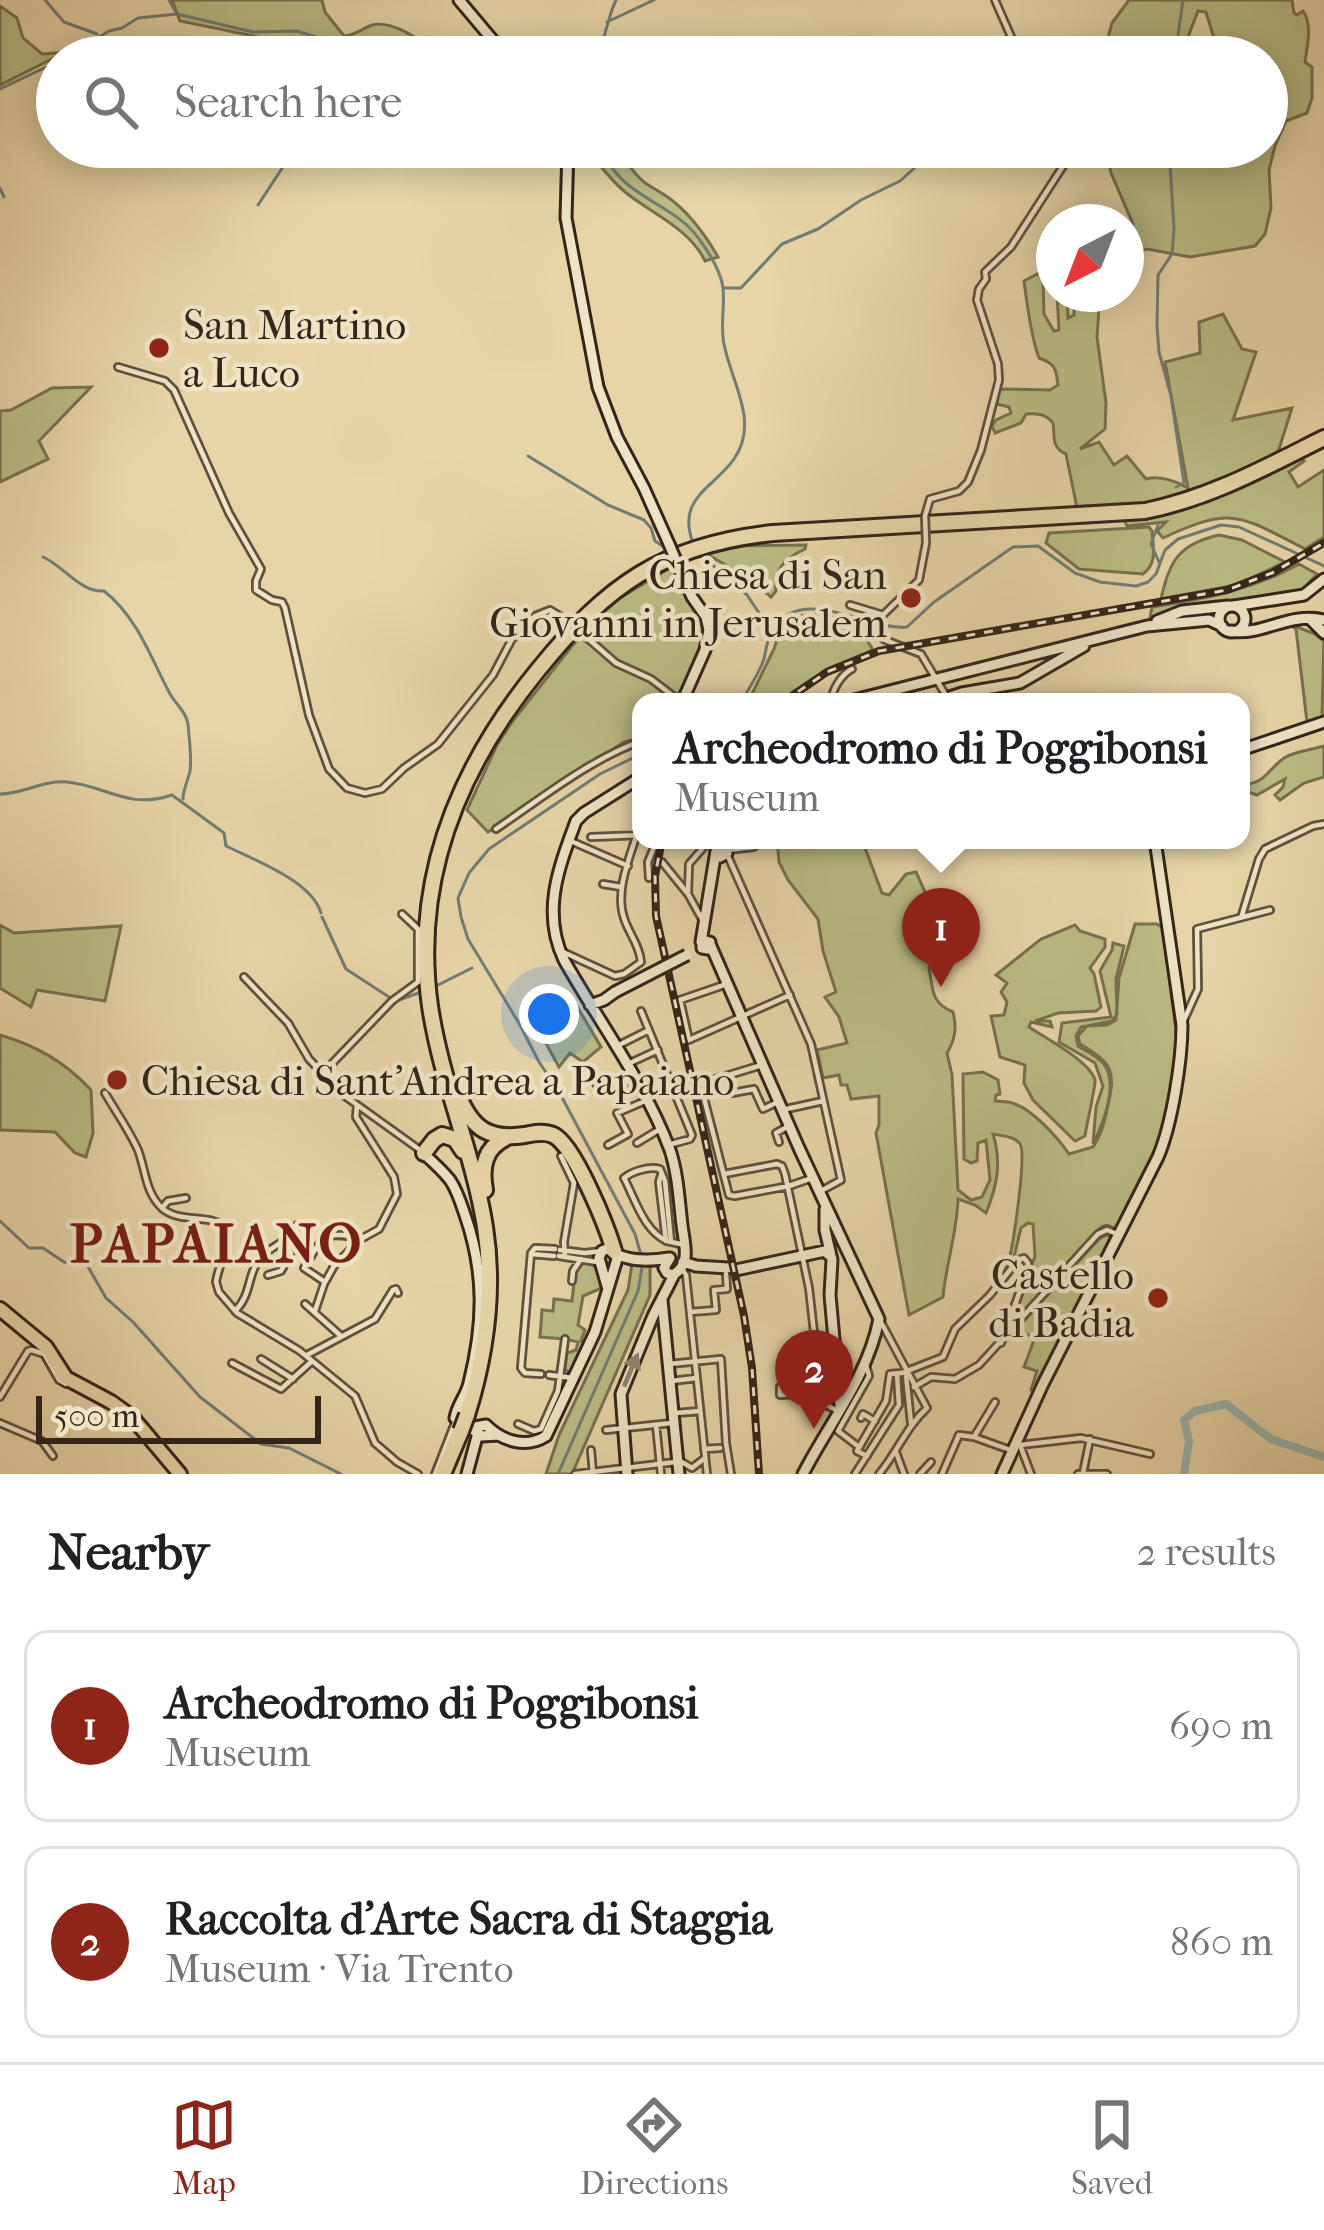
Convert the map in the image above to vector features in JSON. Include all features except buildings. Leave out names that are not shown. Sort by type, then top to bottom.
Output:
[{"type":"highway","points":[[493,1266],[483,1196],[440,1036],[431,963],[435,898],[450,828],[468,782],[502,721],[591,614],[639,578],[708,546],[773,532],[1145,511],[1226,487],[1324,440]]},
{"type":"highway","points":[[422,1152],[440,1126],[447,1100],[433,1033],[426,957],[430,898],[446,827],[465,779],[510,704],[588,611],[638,574],[679,559]]},
{"type":"highway","points":[[431,1010],[488,1248],[489,1292],[476,1429]]},
{"type":"highway","points":[[440,1036],[469,1117],[489,1134],[511,1137]]},
{"type":"highway","points":[[442,1474],[476,1429],[490,1346],[494,1238],[483,1182],[484,1166],[494,1145],[542,1132],[560,1139],[606,1224],[611,1258]]},
{"type":"highway","points":[[422,1152],[440,1135],[452,1137],[461,1146],[488,1248]]},
{"type":"main road","points":[[458,0],[489,36]]},
{"type":"main road","points":[[567,168],[566,218],[598,387],[616,437],[708,624],[705,650],[686,693]]},
{"type":"main road","points":[[1226,629],[1220,615],[1257,602],[1304,596],[1324,579]]},
{"type":"main road","points":[[1226,629],[1242,627],[1238,611]]},
{"type":"main road","points":[[1147,626],[1174,613],[1238,611],[1253,626],[1264,626]]},
{"type":"main road","points":[[880,693],[1071,650],[1147,626],[1209,620],[1245,632],[1294,618],[1321,623]]},
{"type":"main road","points":[[977,693],[1020,683],[1071,650]]},
{"type":"main road","points":[[1250,747],[1324,722]]},
{"type":"main road","points":[[627,1470],[621,1393],[658,1320],[662,1299],[687,1257],[678,1241],[674,1165],[668,1145],[559,950],[552,908],[576,821],[632,784]]},
{"type":"main road","points":[[721,849],[704,921],[705,945],[718,962],[822,1198],[830,1227],[830,1291]]},
{"type":"main road","points":[[1002,1474],[1114,1233],[1165,1140],[1187,1000],[1177,989],[1156,849]]},
{"type":"main road","points":[[590,1004],[705,945]]},
{"type":"main road","points":[[581,989],[603,998]]},
{"type":"main road","points":[[602,1024],[603,998]]},
{"type":"main road","points":[[422,1152],[455,1188],[480,1269],[478,1332],[469,1383],[455,1413],[476,1429],[521,1443],[543,1438],[551,1429],[598,1325],[611,1258],[665,1261],[680,1257],[684,1268]]},
{"type":"main road","points":[[803,1474],[865,1364],[879,1319],[845,1246],[830,1227]]},
{"type":"main road","points":[[678,1241],[665,1261],[667,1273],[684,1268],[730,1270],[828,1253],[841,1407]]},
{"type":"main road","points":[[0,1310],[45,1345],[64,1376],[123,1410],[180,1474]]},
{"type":"main road","points":[[658,1320],[678,1466]]},
{"type":"main road","points":[[466,1474],[476,1429]]},
{"type":"street","points":[[995,0],[1011,36]]},
{"type":"street","points":[[944,693],[918,651],[878,634],[882,616],[920,579],[926,505],[968,482],[990,417],[999,372],[976,299],[985,272],[1011,247],[1062,168]]},
{"type":"street","points":[[118,367],[165,381],[174,390],[229,513],[261,568],[256,590],[285,608],[313,730],[333,776],[347,788],[365,793],[382,789],[438,744],[493,675],[512,639],[535,616],[550,610],[616,663],[670,693]]},
{"type":"street","points":[[850,605],[882,616]]},
{"type":"street","points":[[705,650],[721,628],[745,620]]},
{"type":"street","points":[[833,693],[853,669]]},
{"type":"street","points":[[496,829],[632,744]]},
{"type":"street","points":[[1242,915],[1265,849],[1324,824]]},
{"type":"street","points":[[591,837],[632,834]]},
{"type":"street","points":[[571,836],[580,848],[628,866]]},
{"type":"street","points":[[559,870],[570,851],[580,848]]},
{"type":"street","points":[[559,950],[615,976],[641,962],[622,914],[622,887],[634,849]]},
{"type":"street","points":[[649,878],[652,849]]},
{"type":"street","points":[[688,894],[689,864],[721,849],[812,1046],[841,1180],[822,1198]]},
{"type":"street","points":[[662,862],[704,921]]},
{"type":"street","points":[[603,884],[622,887]]},
{"type":"street","points":[[1187,1000],[1198,984],[1195,934],[1201,926],[1270,910]]},
{"type":"street","points":[[322,1074],[392,1001],[417,984],[418,929],[402,914]]},
{"type":"street","points":[[570,971],[580,959]]},
{"type":"street","points":[[244,977],[290,1025],[322,1074],[422,1152]]},
{"type":"street","points":[[727,984],[680,1000],[689,1040],[790,995]]},
{"type":"street","points":[[641,1011],[692,1135],[668,1145]]},
{"type":"street","points":[[615,1046],[650,1030]]},
{"type":"street","points":[[626,1066],[658,1050]]},
{"type":"street","points":[[699,1084],[762,1065]]},
{"type":"street","points":[[580,1068],[602,1093],[634,1079]]},
{"type":"street","points":[[732,1093],[754,1089],[763,1109],[824,1101]]},
{"type":"street","points":[[105,1094],[135,1144],[147,1187],[162,1208],[177,1217],[220,1224],[226,1241],[216,1284],[235,1311],[309,1358],[358,1399],[377,1446],[418,1474]]},
{"type":"street","points":[[704,1098],[728,1192],[734,1196],[812,1178]]},
{"type":"street","points":[[608,1145],[628,1134],[617,1113],[645,1100]]},
{"type":"street","points":[[315,1311],[337,1262],[375,1232],[392,1208],[397,1186],[357,1119],[356,1105]]},
{"type":"street","points":[[779,1142],[777,1132],[789,1126]]},
{"type":"street","points":[[637,1143],[660,1130]]},
{"type":"street","points":[[560,1253],[574,1182],[561,1156]]},
{"type":"street","points":[[724,1174],[777,1164],[783,1168],[810,1292],[818,1373],[808,1396]]},
{"type":"street","points":[[661,1172],[678,1241],[654,1234],[624,1178],[674,1165]]},
{"type":"street","points":[[162,1208],[168,1201],[186,1198]]},
{"type":"street","points":[[235,1311],[246,1299],[258,1261],[286,1241],[297,1225]]},
{"type":"street","points":[[914,1387],[933,1377],[957,1378],[979,1364],[1097,1236],[1114,1233]]},
{"type":"street","points":[[325,1282],[304,1268],[323,1237],[363,1238]]},
{"type":"street","points":[[268,1275],[280,1271],[291,1253],[286,1241]]},
{"type":"street","points":[[830,1251],[845,1246]]},
{"type":"street","points":[[574,1378],[526,1373],[521,1368],[531,1254],[611,1258]]},
{"type":"street","points":[[582,1255],[611,1258]]},
{"type":"street","points":[[572,1281],[582,1255]]},
{"type":"street","points":[[858,1449],[900,1374],[943,1357],[951,1334],[1024,1258],[1028,1268],[1001,1343]]},
{"type":"street","points":[[684,1268],[707,1474]]},
{"type":"street","points":[[690,1312],[716,1310],[714,1290],[727,1289],[730,1270]]},
{"type":"street","points":[[232,1363],[279,1389],[309,1358],[375,1318],[393,1290],[398,1293]]},
{"type":"street","points":[[305,1304],[340,1336]]},
{"type":"street","points":[[879,1319],[900,1374],[911,1423]]},
{"type":"street","points":[[814,1334],[834,1331]]},
{"type":"street","points":[[518,1424],[541,1430],[558,1392],[566,1339]]},
{"type":"street","points":[[0,1397],[32,1350],[44,1354],[60,1382],[83,1388]]},
{"type":"street","points":[[261,1359],[293,1379]]},
{"type":"street","points":[[667,1364],[721,1359],[731,1474]]},
{"type":"street","points":[[865,1364],[870,1373],[841,1407],[839,1433],[867,1456]]},
{"type":"street","points":[[879,1474],[911,1423],[927,1408],[900,1374]]},
{"type":"street","points":[[855,1474],[900,1402],[900,1374]]},
{"type":"street","points":[[669,1382],[697,1378]]},
{"type":"street","points":[[788,1390],[841,1407]]},
{"type":"street","points":[[974,1437],[995,1402]]},
{"type":"street","points":[[606,1430],[656,1425],[700,1411]]},
{"type":"street","points":[[861,1418],[863,1414],[875,1421]]},
{"type":"street","points":[[0,1423],[42,1441],[53,1456]]},
{"type":"street","points":[[656,1425],[661,1474]]},
{"type":"street","points":[[868,1433],[877,1439]]},
{"type":"street","points":[[942,1474],[958,1436],[1016,1446],[1090,1439],[1150,1454]]},
{"type":"street","points":[[1090,1439],[1081,1473],[1107,1474]]},
{"type":"street","points":[[1016,1446],[1031,1474]]},
{"type":"street","points":[[704,1449],[720,1448]]},
{"type":"street","points":[[591,1450],[593,1472]]},
{"type":"street","points":[[896,1452],[904,1474]]},
{"type":"street","points":[[575,1474],[660,1464],[692,1468],[705,1458]]},
{"type":"street","points":[[920,1474],[931,1462]]},
{"type":"green space","points":[[172,0],[322,0],[325,12],[344,36],[253,36],[180,21]]},
{"type":"green space","points":[[1129,0],[1292,0],[1294,13],[1303,11],[1308,23],[1305,62],[1312,67],[1312,98],[1307,113],[1288,120],[1288,36],[1213,36],[1206,12],[1198,11],[1188,36],[1108,36]]},
{"type":"green space","points":[[0,6],[17,18],[23,38],[36,49],[36,67],[0,85]]},
{"type":"green space","points":[[381,24],[413,36],[344,36]]},
{"type":"green space","points":[[602,168],[631,168],[683,210],[718,257],[705,261],[690,239]]},
{"type":"green space","points":[[1110,168],[1270,168],[1271,208],[1265,234],[1255,246],[1190,257],[1144,250],[1144,204],[1124,204]]},
{"type":"green space","points":[[1036,275],[1036,312],[1044,312],[1054,331],[1059,330],[1058,312],[1068,312],[1068,318],[1074,312],[1099,312],[1105,429],[1080,449],[1099,442],[1114,465],[1127,456],[1146,479],[1167,479],[1188,488],[1165,362],[1200,353],[1199,322],[1223,314],[1242,349],[1256,352],[1233,420],[1292,408],[1278,452],[1294,450],[1304,461],[1289,472],[1298,487],[1324,470],[1324,537],[1305,549],[1250,522],[1222,518],[1163,538],[1157,531],[1166,522],[1127,526],[1119,509],[1077,508],[1066,454],[1056,445],[1053,423],[1038,414],[1026,414],[1021,423],[995,433],[992,426],[1011,413],[1009,407],[997,404],[999,389],[1050,390],[1058,385],[1054,368],[1039,358],[1024,281]]},
{"type":"green space","points":[[91,387],[39,441],[48,459],[0,482],[0,411],[52,388]]},
{"type":"green space","points":[[1149,527],[1154,554],[1143,574],[1079,569],[1046,543],[1049,533]]},
{"type":"green space","points":[[1219,535],[1242,540],[1285,562],[1236,585],[1161,599],[1178,556],[1194,543]]},
{"type":"green space","points":[[806,545],[782,565],[771,597],[705,553],[733,546]]},
{"type":"green space","points":[[1299,564],[1317,574],[1300,592],[1210,603],[1150,618],[1152,607],[1246,587]]},
{"type":"green space","points":[[673,566],[705,627],[701,656],[684,693],[632,693],[632,740],[488,832],[467,810],[497,745],[610,604]]},
{"type":"green space","points":[[820,614],[864,626],[873,650],[827,669],[791,693],[752,693],[782,624],[797,616]]},
{"type":"green space","points":[[1287,623],[1324,641],[1322,718],[1307,722],[1296,629]]},
{"type":"green space","points":[[1324,746],[1324,777],[1304,783],[1280,800],[1275,795],[1285,779],[1257,795],[1250,793],[1250,784],[1288,756]]},
{"type":"green space","points":[[778,849],[865,849],[882,893],[889,895],[906,874],[916,872],[943,925],[958,918],[969,939],[929,968],[937,1000],[953,1012],[954,1034],[947,1053],[958,1190],[971,1200],[982,1197],[990,1180],[986,1140],[978,1143],[977,1161],[964,1159],[963,1074],[983,1072],[998,1080],[1000,1094],[995,1101],[1030,1112],[1069,1154],[1093,1147],[1105,1120],[1110,1070],[1080,1044],[1078,1036],[1087,1026],[1116,1020],[1119,978],[1135,924],[1163,928],[1178,1048],[1163,1134],[1117,1229],[1101,1227],[1011,1328],[1035,1256],[1033,1224],[1021,1228],[1012,1266],[981,1300],[1009,1260],[1021,1181],[1020,1144],[993,1134],[997,1174],[986,1213],[958,1199],[943,1297],[909,1315],[876,1133],[879,1096],[851,1099],[839,1075],[823,1078],[817,1050],[847,1043],[839,1017],[825,997],[836,992],[818,919],[779,862]]},
{"type":"green space","points":[[0,925],[14,933],[121,926],[105,1001],[37,990],[31,1007],[0,988]]},
{"type":"green space","points":[[1075,925],[1105,939],[1105,947],[1090,968],[1101,1007],[1035,1021],[1050,1021],[1052,1027],[1031,1022],[1029,1027],[1076,1058],[1095,1080],[1085,1136],[1075,1141],[1033,1100],[1024,1083],[1025,1065],[1000,1057],[991,1016],[1004,1015],[1007,1002],[1001,992],[1007,983],[996,975],[1041,939]]},
{"type":"green space","points":[[1113,943],[1124,946],[1116,979],[1117,1014],[1112,1021],[1081,1027],[1076,1036],[1078,1046],[1104,1064],[1110,1082],[1105,1115],[1093,1144],[1103,1086],[1095,1063],[1059,1042],[1062,1023],[1111,1017],[1100,971]]},
{"type":"green space","points":[[578,1008],[601,1047],[583,1062],[570,1053],[559,1067],[538,1029]]},
{"type":"green space","points":[[0,1035],[50,1056],[91,1090],[93,1133],[86,1157],[75,1153],[55,1132],[0,1130]]},
{"type":"green space","points":[[1106,1235],[1113,1237],[1034,1392],[1037,1371],[1024,1367],[1035,1337],[1014,1331]]},
{"type":"green space","points":[[583,1263],[595,1267],[604,1287],[583,1296],[578,1325],[585,1330],[581,1341],[586,1345],[569,1373],[567,1353],[576,1350],[578,1342],[540,1337],[542,1310],[553,1311],[554,1299],[572,1301],[575,1273]]},
{"type":"green space","points":[[632,1264],[650,1265],[650,1295],[572,1474],[546,1474],[559,1435],[628,1290]]},
{"type":"waterway","points":[[45,0],[64,22],[97,34]]},
{"type":"waterway","points":[[169,0],[177,14]]},
{"type":"waterway","points":[[604,36],[616,0]]},
{"type":"waterway","points":[[607,22],[654,0]]},
{"type":"waterway","points":[[1178,36],[1183,0]]},
{"type":"waterway","points":[[101,36],[138,18],[177,14],[253,32],[297,31],[312,36]]},
{"type":"waterway","points":[[0,89],[36,72]]},
{"type":"waterway","points":[[258,205],[282,168]]},
{"type":"waterway","points":[[612,168],[692,230],[722,283],[723,337],[744,431],[734,459],[693,505],[689,515],[693,543]]},
{"type":"waterway","points":[[723,288],[741,288],[782,244],[818,229],[914,168]]},
{"type":"waterway","points":[[1170,168],[1172,254],[1158,275],[1157,326],[1184,483],[1176,487]]},
{"type":"waterway","points":[[0,188],[4,197]]},
{"type":"waterway","points":[[528,456],[608,505],[644,520],[655,541],[667,549]]},
{"type":"waterway","points":[[1158,525],[1151,544],[1159,562]]},
{"type":"waterway","points":[[746,693],[762,665],[772,631],[784,617],[816,609],[907,627],[934,602],[1013,547],[1038,546],[1075,573],[1136,586],[1156,574],[1165,550],[1178,539],[1221,525],[1239,527],[1324,566]]},
{"type":"waterway","points":[[697,552],[747,595],[768,633]]},
{"type":"waterway","points":[[43,557],[80,584],[104,591],[142,638],[187,719],[191,766],[183,799]]},
{"type":"waterway","points":[[558,1474],[638,1291],[643,1262],[635,1234],[558,1090],[468,939],[458,898],[469,873],[489,849],[600,774],[632,758]]},
{"type":"waterway","points":[[0,794],[58,782],[130,799],[172,795],[224,833],[226,846],[294,881],[321,913]]},
{"type":"waterway","points":[[322,917],[346,969],[392,999]]},
{"type":"waterway","points":[[436,986],[472,968]]},
{"type":"waterway","points":[[396,1001],[421,992]]},
{"type":"waterway","points":[[0,1221],[29,1248],[43,1248],[64,1262],[87,1265],[106,1298],[200,1397],[261,1444],[289,1448],[341,1474]]},
{"type":"waterway","points":[[1184,1474],[1189,1441],[1184,1420],[1195,1411],[1226,1404],[1271,1439],[1324,1457]]},
{"type":"railway","points":[[796,693],[827,672],[879,651],[1227,590],[1272,573],[1324,543]]},
{"type":"railway","points":[[660,849],[656,916],[744,1316],[759,1474]]},
{"type":"place","name":"San Martino a Luco","points":[[159,348]]},
{"type":"place","name":"Chiesa di San Giovanni in Jerusalem","points":[[911,598]]},
{"type":"place","name":"Archeodromo di Poggibonsi","points":[[941,987]]},
{"type":"place","name":"Chiesa di Sant'Andrea a Papaiano","points":[[117,1080]]},
{"type":"place","name":"Castello di Badia","points":[[1158,1298]]},
{"type":"place","name":"Raccolta d'Arte Sacra di Staggia","points":[[814,1429]]},
{"type":"district","name":"PAPAIANO","points":[[217,1243]]}]
